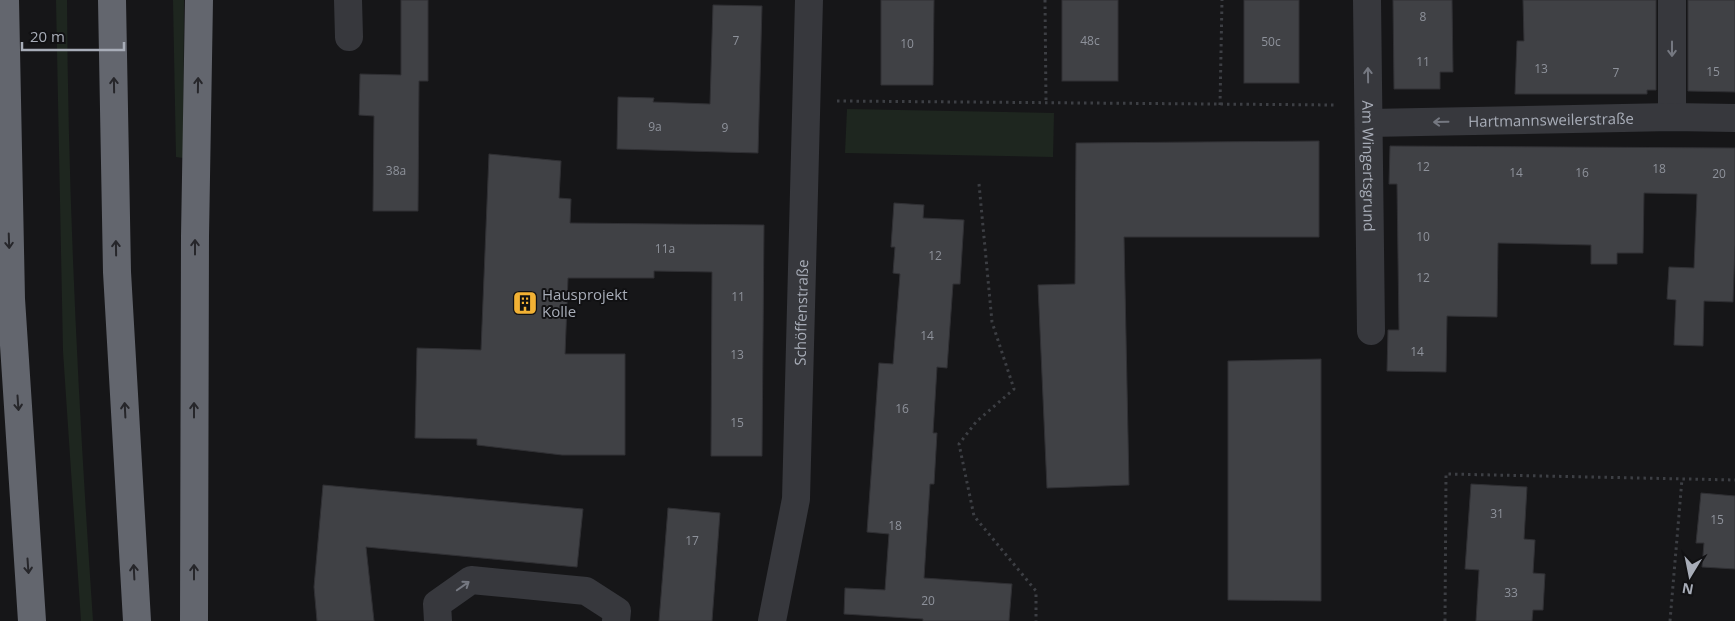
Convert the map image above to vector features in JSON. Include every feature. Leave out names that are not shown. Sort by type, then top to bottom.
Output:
[{"type":"highway","points":[[5,0],[11,299],[32,621]]},
{"type":"highway","points":[[112,0],[117,272],[137,621]]},
{"type":"highway","points":[[194,621],[194,246],[199,0]]},
{"type":"street","points":[[348,0],[349,37]]},
{"type":"street","name":"Schöffenstraße","points":[[772,621],[796,500],[809,0]]},
{"type":"street","name":"Am Wingertsgrund","points":[[1367,0],[1371,332]]},
{"type":"street","points":[[1672,0],[1672,117]]},
{"type":"street","name":"Hartmannsweilerstraße","points":[[1369,114],[1735,118]]},
{"type":"street","points":[[438,621],[437,604],[471,580],[586,591],[617,611],[616,621]]},
{"type":"path","points":[[1045,0],[1046,103]]},
{"type":"path","points":[[1220,105],[1222,0]]},
{"type":"path","points":[[807,101],[1220,105],[1369,114]]},
{"type":"path","points":[[979,184],[992,322],[1014,389],[976,422],[959,444],[974,516],[1036,591],[1036,621]]},
{"type":"path","points":[[1444,621],[1446,474],[1735,480]]},
{"type":"path","points":[[1670,621],[1682,479]]},
{"type":"shaded area","points":[[56,0],[67,0],[75,311],[93,621],[81,621],[63,351]]},
{"type":"shaded area","points":[[173,0],[184,0],[183,158],[176,157]]},
{"type":"shaded area","points":[[847,109],[1054,113],[1053,157],[845,153]]},
{"type":"building","points":[[401,0],[428,0],[428,81],[419,81],[418,211],[373,211],[374,116],[359,115],[360,74],[401,75]]},
{"type":"building","points":[[881,0],[934,0],[933,85],[881,85]]},
{"type":"building","points":[[1062,0],[1118,0],[1118,81],[1062,81]]},
{"type":"building","points":[[1244,0],[1299,0],[1299,83],[1244,83]]},
{"type":"building","points":[[1393,0],[1452,0],[1453,72],[1440,72],[1440,89],[1394,89]]},
{"type":"building","points":[[1523,0],[1656,0],[1656,90],[1647,90],[1647,94],[1515,94],[1517,41],[1524,41]]},
{"type":"building","points":[[1688,0],[1735,0],[1735,92],[1688,91]]},
{"type":"building","points":[[713,5],[762,6],[758,153],[617,149],[618,97],[654,98],[653,102],[710,104]]},
{"type":"building","points":[[1319,141],[1319,237],[1124,237],[1129,485],[1047,488],[1038,285],[1075,284],[1076,143]]},
{"type":"building","points":[[1390,146],[1735,148],[1733,302],[1704,301],[1703,346],[1674,345],[1676,300],[1667,299],[1669,267],[1694,268],[1697,194],[1644,193],[1643,253],[1617,253],[1617,264],[1591,264],[1591,245],[1498,243],[1497,317],[1447,316],[1446,372],[1387,371],[1388,330],[1399,330],[1397,184],[1389,184]]},
{"type":"building","points":[[489,154],[561,161],[559,198],[571,199],[570,223],[764,225],[762,456],[711,456],[712,272],[654,271],[654,278],[568,278],[565,354],[625,354],[625,455],[562,455],[477,445],[477,439],[415,438],[417,348],[481,350]]},
{"type":"building","points":[[894,203],[924,205],[923,218],[964,220],[960,284],[953,284],[947,368],[937,367],[933,433],[937,433],[934,484],[930,484],[924,578],[1012,584],[1009,621],[923,621],[923,619],[844,614],[845,588],[885,590],[889,534],[867,532],[879,363],[893,364],[900,274],[893,273],[895,247],[891,247]]},
{"type":"building","points":[[1321,359],[1321,601],[1228,600],[1228,361]]},
{"type":"building","points":[[1471,484],[1527,487],[1524,539],[1535,540],[1533,573],[1545,574],[1543,610],[1533,610],[1532,621],[1476,621],[1479,570],[1465,569]]},
{"type":"building","points":[[323,485],[583,509],[577,567],[366,547],[374,621],[317,621],[314,587]]},
{"type":"building","points":[[1701,493],[1735,496],[1735,569],[1702,567],[1704,543],[1696,543]]},
{"type":"building","points":[[668,508],[720,513],[712,621],[659,621]]},
{"type":"place","name":"Hausprojekt Kolle","points":[[525,303]]}]
